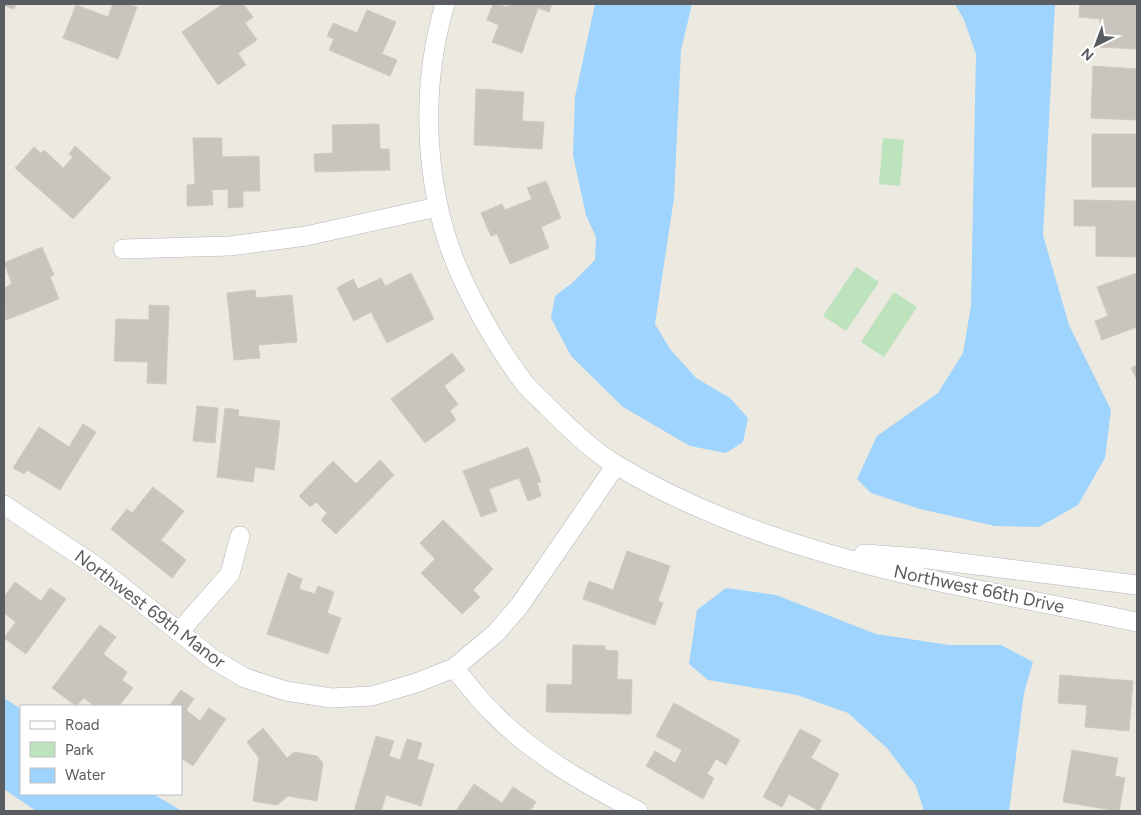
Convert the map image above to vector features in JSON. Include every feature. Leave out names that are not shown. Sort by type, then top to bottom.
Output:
[{"type":"street","name":"Northwest 66th Drive","points":[[446,4],[439,26],[430,88],[430,151],[437,207],[453,258],[483,323],[523,382],[568,427],[616,465],[685,502],[721,518],[822,552],[916,577],[1137,622]]},
{"type":"street","points":[[122,249],[240,245],[306,236],[437,207]]},
{"type":"street","name":"Northwest 69th Manor","points":[[4,505],[97,567],[212,659],[246,678],[286,691],[331,698],[372,696],[416,683],[454,668],[496,633],[520,605],[616,465]]},
{"type":"street","points":[[179,632],[230,574],[240,536]]},
{"type":"street","name":"Northwest 66th Drive","points":[[822,552],[920,558],[1137,585]]},
{"type":"street","points":[[454,668],[492,713],[545,757],[593,788],[638,811]]},
{"type":"green space","points":[[883,138],[904,140],[900,186],[879,184]]},
{"type":"green space","points":[[856,267],[879,282],[846,331],[823,316]]},
{"type":"green space","points":[[894,292],[917,307],[884,357],[861,342]]},
{"type":"water","points":[[595,4],[692,4],[681,50],[674,198],[655,324],[670,349],[696,378],[730,398],[748,418],[743,442],[726,453],[690,446],[623,407],[571,356],[551,318],[555,296],[572,283],[595,260],[596,237],[586,215],[573,155],[575,97]]},
{"type":"water","points":[[955,4],[1055,4],[1043,235],[1069,325],[1111,410],[1105,458],[1078,505],[1039,527],[995,526],[920,509],[871,493],[857,479],[877,436],[938,393],[963,353],[971,306],[976,54],[964,20]]},
{"type":"water","points":[[726,588],[776,595],[876,634],[949,645],[1001,645],[1033,662],[1024,693],[1009,811],[924,811],[916,786],[887,748],[848,713],[797,695],[708,680],[689,664],[697,610]]},
{"type":"water","points":[[4,698],[20,708],[20,795],[155,795],[182,811],[36,811],[4,789]]},
{"type":"building","points":[[4,4],[16,4],[14,9],[4,6]]},
{"type":"building","points":[[113,4],[127,4],[137,7],[118,59],[63,38],[76,5],[108,17]]},
{"type":"building","points":[[223,4],[243,4],[253,17],[245,23],[257,40],[238,53],[246,65],[218,85],[182,32]]},
{"type":"building","points":[[493,4],[508,7],[509,4],[552,4],[549,12],[538,8],[522,53],[492,42],[499,25],[487,20]]},
{"type":"building","points":[[1080,4],[1137,4],[1137,49],[1099,47],[1100,19],[1079,17]]},
{"type":"building","points":[[367,10],[396,22],[382,54],[397,60],[390,76],[329,50],[334,39],[327,36],[333,23],[357,33]]},
{"type":"building","points":[[1093,66],[1137,69],[1137,120],[1091,118]]},
{"type":"building","points":[[476,89],[524,92],[522,121],[544,122],[542,149],[474,145]]},
{"type":"building","points":[[379,124],[380,149],[389,149],[390,170],[315,172],[314,154],[333,153],[332,125]]},
{"type":"building","points":[[1092,134],[1137,134],[1137,187],[1092,187]]},
{"type":"building","points":[[193,138],[222,138],[222,157],[259,156],[260,191],[243,191],[243,207],[228,208],[228,189],[212,190],[213,205],[187,206],[187,185],[195,184]]},
{"type":"building","points":[[75,146],[111,178],[73,219],[15,168],[34,147],[41,153],[44,150],[63,168],[73,157],[69,154]]},
{"type":"building","points":[[546,181],[561,218],[541,227],[549,248],[510,264],[497,234],[491,236],[481,213],[502,204],[505,210],[532,199],[527,188]]},
{"type":"building","points":[[1074,200],[1137,201],[1137,257],[1096,256],[1096,226],[1074,226]]},
{"type":"building","points":[[42,247],[54,275],[50,277],[59,299],[6,320],[4,288],[12,284],[4,263]]},
{"type":"building","points":[[411,273],[434,319],[387,343],[371,312],[354,321],[337,288],[353,279],[358,289],[381,278],[385,286]]},
{"type":"building","points":[[1137,273],[1137,327],[1102,340],[1095,321],[1108,316],[1097,287]]},
{"type":"building","points":[[255,290],[256,298],[292,295],[297,342],[258,345],[260,358],[234,360],[227,293]]},
{"type":"building","points":[[149,305],[169,306],[166,384],[147,383],[148,362],[114,361],[116,319],[149,320]]},
{"type":"building","points":[[452,353],[465,370],[444,386],[458,404],[450,411],[456,420],[425,443],[391,399]]},
{"type":"building","points":[[1137,365],[1137,380],[1131,368]]},
{"type":"building","points":[[197,406],[218,408],[215,443],[193,441]]},
{"type":"building","points":[[225,408],[239,410],[238,416],[280,421],[274,470],[255,467],[253,482],[217,477]]},
{"type":"building","points":[[83,424],[96,432],[60,490],[27,470],[24,474],[13,468],[39,427],[69,447]]},
{"type":"building","points":[[528,447],[541,482],[537,483],[541,496],[528,501],[519,478],[489,489],[497,511],[481,517],[463,471]]},
{"type":"building","points":[[380,460],[394,475],[336,534],[321,520],[327,513],[316,502],[310,507],[299,496],[333,461],[356,484]]},
{"type":"building","points":[[153,487],[184,511],[161,540],[186,560],[172,578],[111,529],[127,509],[132,513]]},
{"type":"building","points":[[443,520],[493,569],[473,590],[480,597],[462,614],[421,573],[435,559],[420,543]]},
{"type":"building","points":[[627,551],[670,566],[658,601],[663,603],[655,625],[583,599],[589,581],[613,590]]},
{"type":"building","points":[[288,573],[302,579],[299,589],[315,594],[318,586],[334,592],[327,613],[341,618],[328,654],[267,634]]},
{"type":"building","points":[[15,582],[41,601],[50,588],[66,599],[26,654],[4,638],[16,622],[4,613],[4,597]]},
{"type":"building","points":[[100,625],[116,637],[103,654],[127,672],[122,680],[133,688],[120,705],[93,705],[84,698],[75,705],[52,688]]},
{"type":"building","points":[[573,645],[605,646],[605,650],[618,651],[617,679],[632,680],[631,714],[546,712],[547,684],[572,685]]},
{"type":"building","points":[[1060,675],[1133,681],[1129,731],[1085,727],[1087,705],[1058,703]]},
{"type":"building","points":[[181,690],[194,699],[186,710],[200,721],[209,708],[226,719],[193,766],[182,759],[182,705],[170,705]]},
{"type":"building","points":[[674,703],[740,740],[726,765],[716,759],[707,774],[714,778],[703,799],[646,766],[655,751],[675,763],[682,750],[656,736]]},
{"type":"building","points":[[263,728],[287,758],[294,752],[317,756],[323,763],[317,801],[288,796],[277,805],[253,801],[259,758],[247,742]]},
{"type":"building","points":[[800,729],[821,740],[811,758],[839,774],[819,811],[789,794],[782,807],[763,797]]},
{"type":"building","points":[[376,736],[394,741],[389,756],[400,760],[407,739],[422,743],[417,759],[434,764],[421,806],[386,795],[381,811],[354,811]]},
{"type":"building","points":[[1072,750],[1118,758],[1115,776],[1125,778],[1119,811],[1063,802]]},
{"type":"building","points":[[474,784],[502,803],[513,787],[536,802],[530,811],[456,811]]}]
